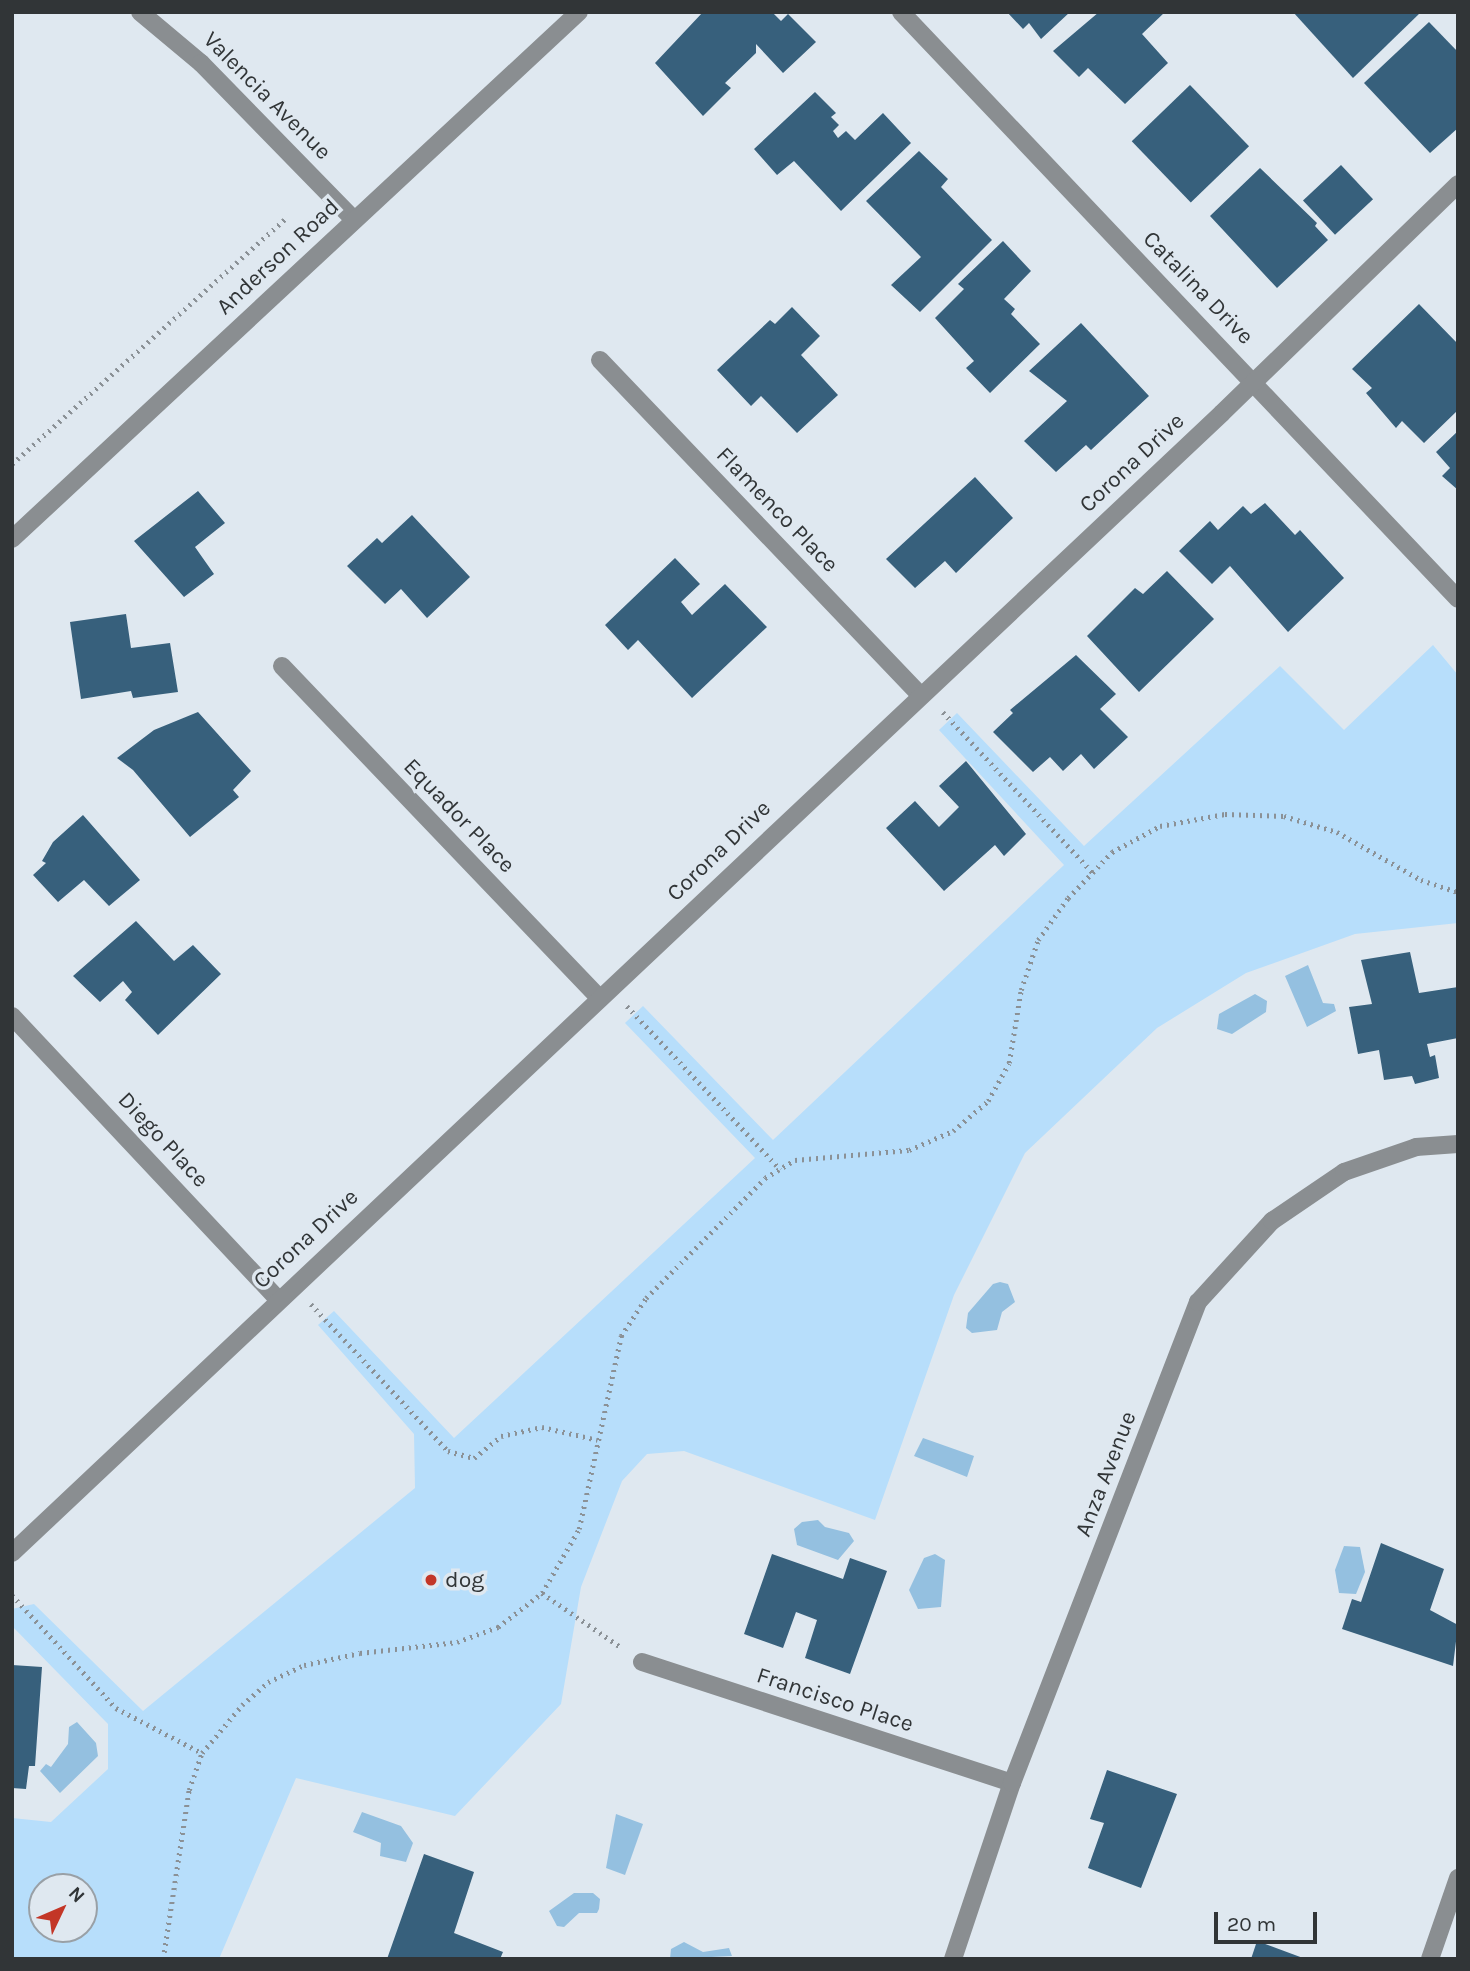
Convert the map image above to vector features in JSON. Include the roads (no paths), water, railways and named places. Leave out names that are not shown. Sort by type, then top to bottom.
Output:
[{"type":"street","name":"Valencia Avenue","points":[[140,12],[201,63],[354,220]]},
{"type":"street","name":"Anderson Road","points":[[12,539],[579,12]]},
{"type":"street","name":"Catalina Drive","points":[[901,12],[1458,599]]},
{"type":"street","name":"Corona Drive","points":[[12,1553],[278,1298],[606,994],[1458,184]]},
{"type":"street","name":"Flamenco Place","points":[[600,360],[921,692]]},
{"type":"street","name":"Equador Place","points":[[282,666],[606,994]]},
{"type":"street","name":"Diego Place","points":[[12,1016],[278,1298]]},
{"type":"street","name":"Anza Avenue","points":[[953,1959],[1012,1783],[1198,1302],[1272,1221],[1345,1172],[1416,1147],[1458,1144]]},
{"type":"street","name":"Francisco Place","points":[[642,1662],[1012,1783]]},
{"type":"street","points":[[1430,1959],[1458,1878]]},
{"type":"place","name":"dog","points":[[431,1580]]}]
